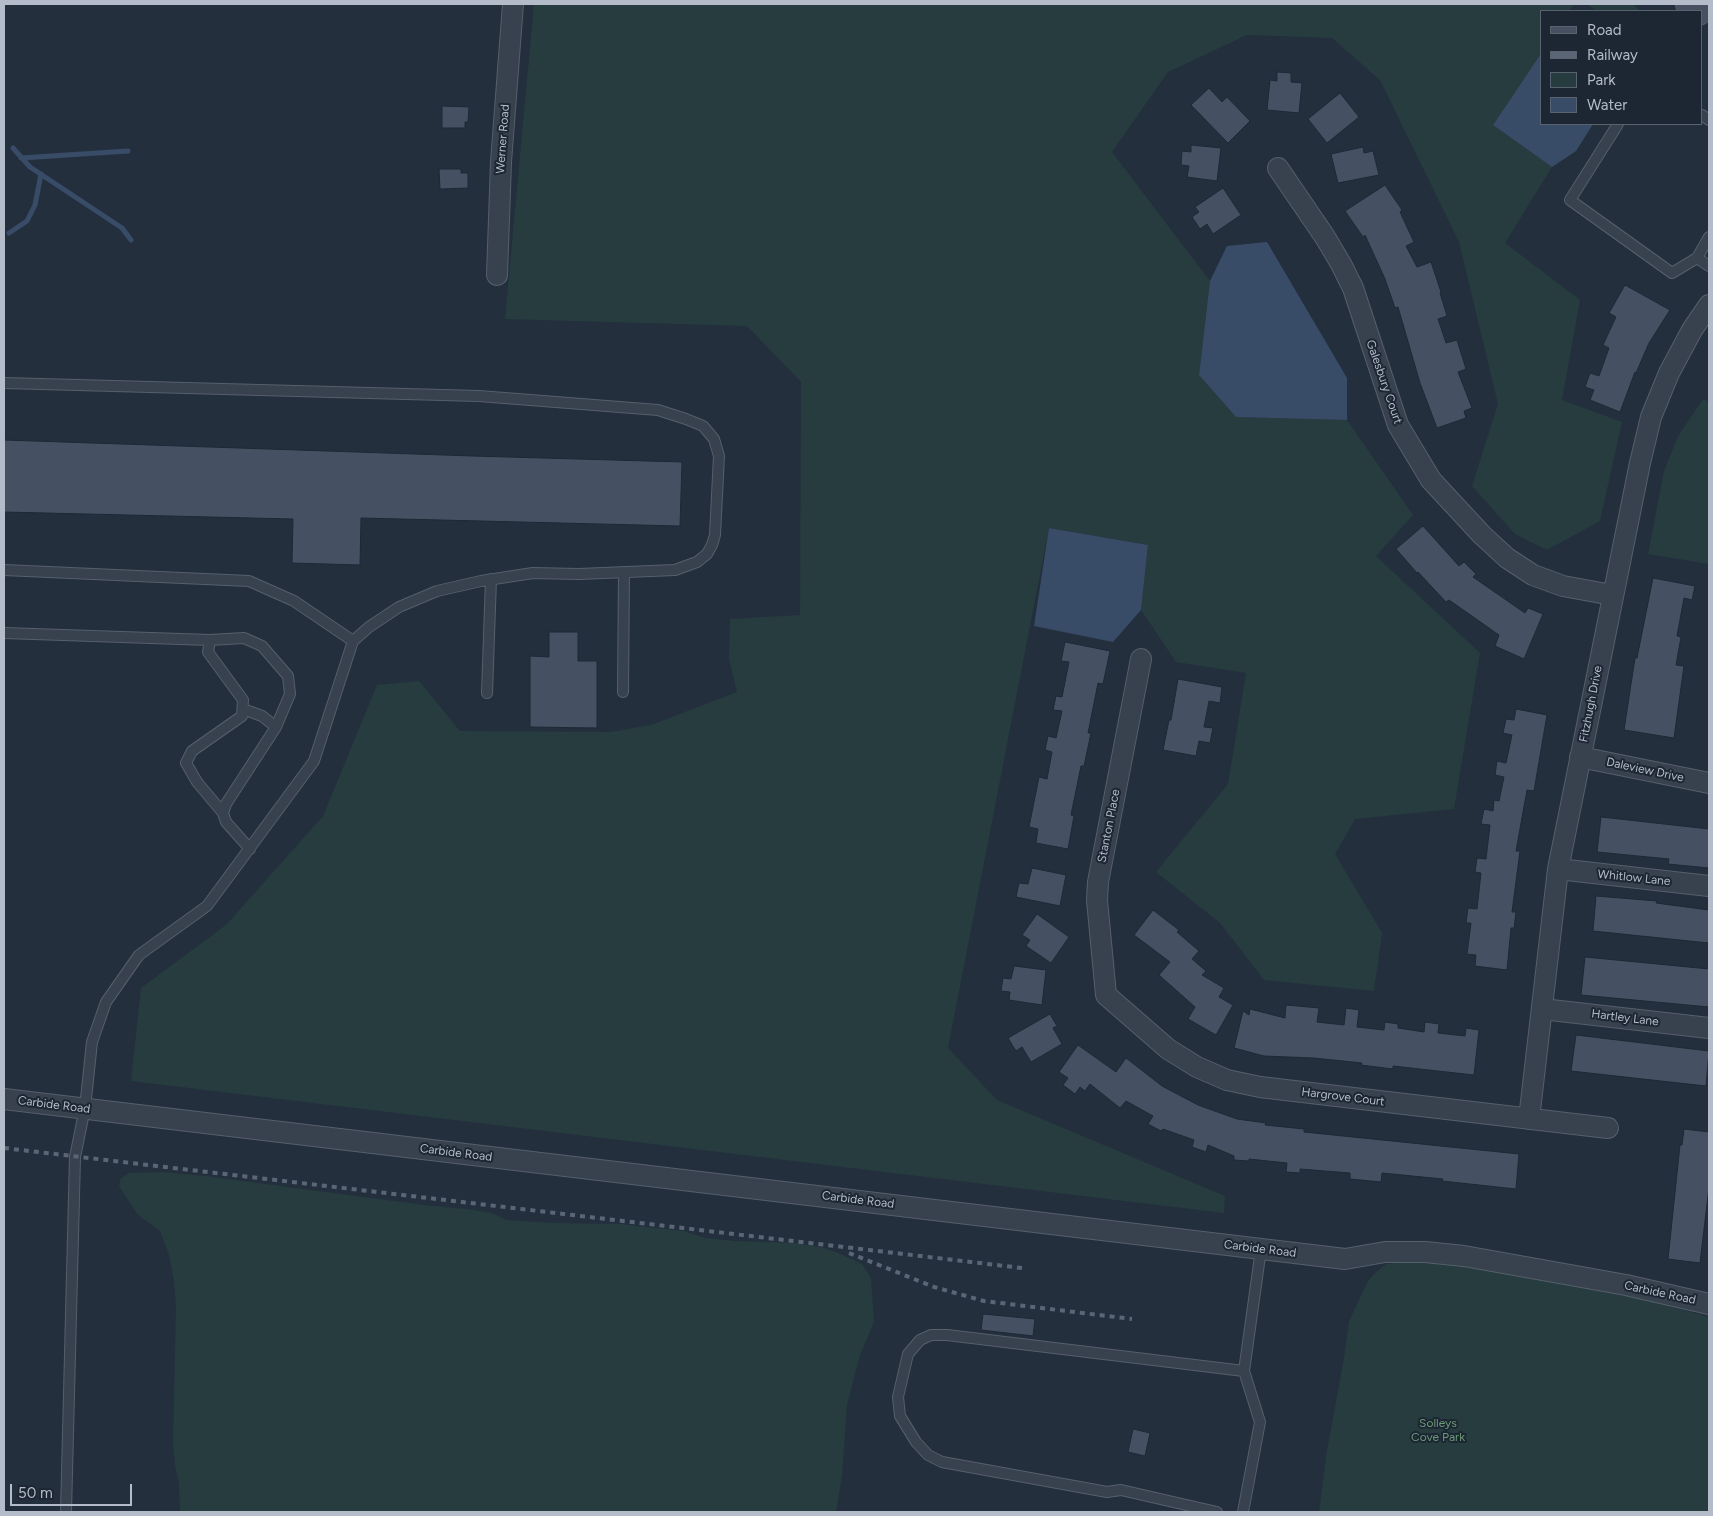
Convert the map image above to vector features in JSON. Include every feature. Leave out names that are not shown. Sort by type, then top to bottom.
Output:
[{"type":"street","name":"Werner Road","points":[[497,275],[501,162],[513,4]]},
{"type":"street","name":"Galesbury Court","points":[[1278,168],[1326,238],[1353,288],[1398,425],[1430,480],[1482,535],[1507,558],[1533,574],[1563,586],[1612,595]]},
{"type":"street","name":"Fitzhugh Drive","points":[[1529,1119],[1558,869],[1640,463],[1651,417],[1669,373],[1692,330],[1709,305]]},
{"type":"street","name":"Stanton Place","points":[[1106,995],[1097,900],[1098,882],[1141,659]]},
{"type":"street","name":"Daleview Drive","points":[[1580,757],[1709,783]]},
{"type":"street","name":"Whitlow Lane","points":[[1558,869],[1709,886]]},
{"type":"street","name":"Hargrove Court","points":[[1106,995],[1168,1049],[1197,1067],[1227,1080],[1260,1087],[1608,1128]]},
{"type":"street","name":"Hartley Lane","points":[[1542,1009],[1709,1028]]},
{"type":"street","name":"Carbide Road","points":[[4,1099],[1345,1259],[1385,1252],[1425,1252],[1464,1256],[1626,1286],[1709,1304]]},
{"type":"lane","points":[[1617,125],[1570,200],[1672,272],[1697,258],[1709,237]]},
{"type":"lane","points":[[1697,258],[1709,266]]},
{"type":"lane","points":[[4,383],[479,396],[658,410],[703,426],[714,439],[719,456],[715,535],[712,546],[707,554],[687,567],[675,570],[579,574],[533,573],[491,579],[437,591],[399,607],[369,626],[353,641],[314,761],[207,906],[139,955],[106,1002],[92,1042],[85,1108],[75,1157],[66,1512]]},
{"type":"lane","points":[[4,570],[248,581],[294,601],[353,641]]},
{"type":"lane","points":[[623,692],[624,572]]},
{"type":"lane","points":[[487,693],[491,579]]},
{"type":"lane","points":[[4,632],[210,640],[244,638],[262,646],[288,676],[290,694],[276,727],[226,804],[223,813]]},
{"type":"lane","points":[[210,640],[208,652],[243,700],[242,716],[192,751],[186,763],[197,782],[223,813],[226,822],[250,849]]},
{"type":"lane","points":[[243,708],[262,716],[276,727]]},
{"type":"lane","points":[[1243,1512],[1260,1422],[1244,1371],[1261,1249]]},
{"type":"lane","points":[[1217,1512],[1122,1490],[1107,1492],[942,1462],[928,1454],[916,1442],[900,1416],[898,1397],[908,1354],[920,1340],[931,1336],[947,1335],[1244,1371]]},
{"type":"green space","points":[[534,4],[1574,4],[1570,10],[1540,10],[1540,55],[1493,125],[1552,167],[1505,243],[1580,300],[1562,400],[1622,422],[1600,521],[1547,550],[1515,534],[1472,486],[1498,404],[1459,242],[1380,80],[1332,38],[1247,35],[1168,72],[1112,152],[1210,281],[1199,375],[1236,417],[1347,420],[1413,515],[1376,556],[1480,653],[1454,809],[1355,819],[1335,854],[1382,933],[1374,991],[1264,980],[1220,923],[1156,872],[1228,784],[1246,673],[1176,662],[1141,610],[1148,545],[1049,528],[948,1048],[997,1100],[1225,1196],[1224,1213],[131,1081],[141,988],[226,925],[323,816],[377,685],[419,681],[460,731],[610,732],[651,725],[737,692],[729,659],[730,619],[800,615],[801,382],[747,326],[505,319]]},
{"type":"green space","points":[[1586,4],[1633,4],[1639,10],[1595,10]]},
{"type":"green space","points":[[1703,399],[1709,402],[1709,564],[1648,554],[1664,471],[1678,436]]},
{"type":"green space","points":[[162,1172],[467,1209],[492,1213],[506,1220],[620,1224],[683,1231],[706,1238],[794,1243],[821,1247],[862,1264],[871,1278],[874,1322],[860,1355],[847,1405],[842,1476],[836,1512],[180,1512],[179,1483],[173,1444],[176,1307],[174,1281],[169,1255],[160,1231],[138,1215],[119,1186],[121,1178],[129,1173]]},
{"type":"green space","name":"Solleys Cove Park","points":[[1419,1261],[1462,1264],[1644,1299],[1709,1317],[1709,1512],[1319,1512],[1326,1456],[1349,1321],[1368,1281],[1374,1274],[1386,1264]]},
{"type":"water","points":[[1540,55],[1540,125],[1592,125],[1576,151],[1552,167],[1493,125]]},
{"type":"water","points":[[1267,242],[1347,378],[1347,420],[1236,417],[1199,375],[1210,281],[1227,246]]},
{"type":"water","points":[[1049,528],[1148,545],[1141,610],[1113,642],[1034,626]]},
{"type":"building","points":[[1277,72],[1291,73],[1291,82],[1302,83],[1299,113],[1267,110],[1270,80],[1277,81]]},
{"type":"building","points":[[1209,88],[1222,102],[1227,97],[1250,121],[1228,143],[1191,105]]},
{"type":"building","points":[[1340,93],[1359,117],[1327,143],[1308,119]]},
{"type":"building","points":[[442,106],[469,107],[468,122],[465,122],[465,128],[442,128]]},
{"type":"building","points":[[1191,145],[1221,148],[1217,181],[1187,177],[1189,166],[1181,165],[1182,151],[1191,152]]},
{"type":"building","points":[[1363,147],[1364,153],[1373,151],[1379,175],[1338,183],[1331,154]]},
{"type":"building","points":[[439,169],[461,169],[461,173],[468,173],[468,188],[440,189]]},
{"type":"building","points":[[1385,185],[1402,210],[1400,212],[1414,242],[1406,246],[1417,267],[1431,262],[1447,316],[1438,319],[1446,343],[1457,340],[1466,369],[1458,372],[1472,408],[1464,411],[1466,418],[1437,428],[1420,383],[1398,307],[1395,308],[1385,279],[1365,235],[1363,237],[1345,211]]},
{"type":"building","points":[[1223,188],[1241,215],[1213,234],[1207,224],[1200,229],[1192,217],[1199,212],[1195,207]]},
{"type":"building","points":[[1625,285],[1670,310],[1649,343],[1635,372],[1620,412],[1590,400],[1594,390],[1585,387],[1590,373],[1599,376],[1609,348],[1603,345],[1616,317],[1609,313]]},
{"type":"building","points":[[4,440],[682,462],[680,526],[361,518],[360,565],[292,563],[293,519],[4,512]]},
{"type":"building","points":[[1423,526],[1459,566],[1464,562],[1476,574],[1473,577],[1525,613],[1528,608],[1543,614],[1524,659],[1495,646],[1499,635],[1449,600],[1446,602],[1396,549]]},
{"type":"building","points":[[1653,578],[1695,586],[1692,600],[1684,598],[1677,636],[1681,637],[1676,665],[1684,666],[1674,738],[1624,730],[1635,658],[1637,658]]},
{"type":"building","points":[[549,632],[578,632],[578,661],[597,661],[597,728],[530,727],[530,656],[549,657]]},
{"type":"building","points":[[1065,642],[1110,651],[1103,684],[1098,683],[1088,733],[1091,733],[1084,766],[1081,766],[1071,815],[1074,816],[1068,849],[1036,843],[1038,829],[1029,827],[1039,777],[1047,779],[1052,752],[1045,750],[1048,736],[1056,738],[1062,711],[1053,710],[1056,696],[1062,697],[1069,662],[1061,661]]},
{"type":"building","points":[[1178,679],[1222,687],[1220,703],[1209,701],[1204,727],[1213,728],[1210,743],[1199,741],[1196,756],[1163,750],[1169,720],[1171,720]]},
{"type":"building","points":[[1516,709],[1547,715],[1534,791],[1527,790],[1516,851],[1520,851],[1512,912],[1516,912],[1514,928],[1511,928],[1507,970],[1475,966],[1476,955],[1467,954],[1471,923],[1466,923],[1468,908],[1477,909],[1481,873],[1475,872],[1477,858],[1486,859],[1490,825],[1481,824],[1484,809],[1493,811],[1494,800],[1499,801],[1504,777],[1495,775],[1497,761],[1506,763],[1512,735],[1503,733],[1506,719],[1514,720]]},
{"type":"building","points":[[1601,817],[1709,829],[1709,868],[1668,864],[1669,859],[1597,852]]},
{"type":"building","points":[[1032,868],[1066,875],[1060,906],[1016,897],[1019,883],[1028,884]]},
{"type":"building","points":[[1596,896],[1657,901],[1656,903],[1709,910],[1709,943],[1593,931]]},
{"type":"building","points":[[1153,910],[1179,930],[1177,932],[1199,951],[1192,959],[1206,971],[1202,975],[1224,988],[1219,997],[1233,1005],[1216,1035],[1188,1019],[1195,1007],[1159,975],[1170,962],[1134,935]]},
{"type":"building","points":[[1037,914],[1069,937],[1051,963],[1026,946],[1030,940],[1022,935]]},
{"type":"building","points":[[1585,957],[1709,969],[1709,1007],[1581,995]]},
{"type":"building","points":[[1014,966],[1046,970],[1042,1005],[1009,1000],[1010,992],[1001,991],[1003,978],[1011,979]]},
{"type":"building","points":[[1286,1005],[1319,1008],[1317,1022],[1344,1025],[1346,1008],[1359,1010],[1357,1027],[1384,1030],[1385,1022],[1398,1024],[1398,1028],[1424,1032],[1425,1022],[1439,1024],[1438,1033],[1465,1036],[1466,1028],[1479,1030],[1474,1075],[1393,1066],[1393,1069],[1361,1065],[1362,1063],[1314,1058],[1264,1056],[1234,1048],[1243,1011],[1249,1015],[1250,1009],[1285,1018]]},
{"type":"building","points":[[1050,1014],[1057,1026],[1053,1028],[1062,1044],[1031,1062],[1022,1047],[1016,1051],[1008,1038]]},
{"type":"building","points":[[1576,1035],[1709,1051],[1706,1086],[1571,1071]]},
{"type":"building","points":[[1078,1045],[1116,1072],[1126,1058],[1162,1086],[1198,1105],[1237,1119],[1266,1123],[1265,1125],[1304,1129],[1304,1132],[1519,1154],[1516,1189],[1382,1173],[1381,1182],[1350,1179],[1350,1173],[1300,1169],[1300,1173],[1286,1172],[1287,1163],[1249,1159],[1249,1161],[1234,1160],[1234,1156],[1208,1145],[1206,1152],[1192,1147],[1194,1140],[1163,1129],[1161,1131],[1148,1124],[1153,1116],[1126,1101],[1120,1108],[1090,1084],[1085,1091],[1080,1087],[1075,1094],[1063,1085],[1068,1078],[1059,1072]]},
{"type":"building","points":[[1684,1129],[1709,1132],[1709,1187],[1700,1263],[1668,1259],[1680,1145],[1682,1145]]},
{"type":"building","points":[[983,1314],[1035,1319],[1033,1336],[981,1330]]},
{"type":"building","points":[[1133,1429],[1150,1433],[1145,1456],[1128,1452]]},
{"type":"waterway","points":[[13,148],[30,167],[122,228],[131,240]]},
{"type":"waterway","points":[[21,158],[128,151]]},
{"type":"waterway","points":[[9,233],[27,221],[35,205],[41,174]]},
{"type":"railway","points":[[4,1148],[1022,1268]]},
{"type":"railway","points":[[849,1253],[934,1287],[984,1301],[1132,1319]]}]
